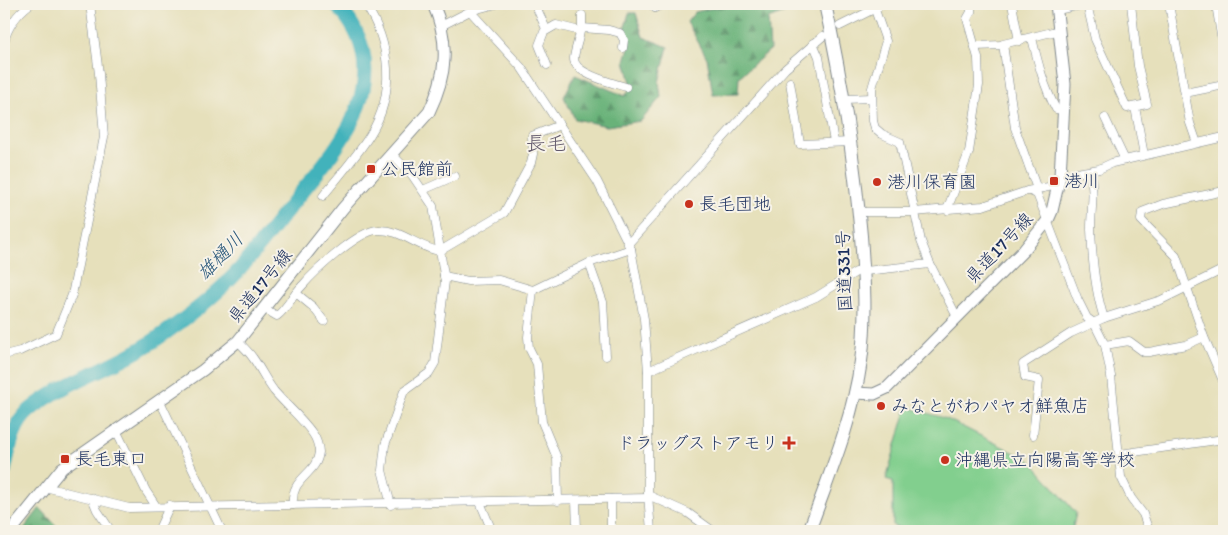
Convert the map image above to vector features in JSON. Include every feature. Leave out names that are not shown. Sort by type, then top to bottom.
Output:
[{"type":"highway","name":"国道331号","points":[[809,531],[855,392],[862,356],[864,270],[859,212],[845,99],[825,4]]},
{"type":"main road","name":"県道17号線","points":[[11,531],[45,486],[75,458],[209,365],[238,341],[343,208],[429,112],[438,93],[444,67],[441,26],[433,4]]},
{"type":"main road","name":"県道17号線","points":[[855,392],[869,395],[881,393],[1024,250],[1048,220],[1060,181],[1064,110],[1065,84],[1057,7]]},
{"type":"street","points":[[4,42],[11,23],[19,12],[30,4]]},
{"type":"street","points":[[4,355],[20,351],[56,334],[72,295],[104,137],[100,74],[90,4]]},
{"type":"street","points":[[323,196],[370,135],[383,105],[388,68],[386,53],[380,30],[365,4]]},
{"type":"street","points":[[441,26],[475,8],[496,4]]},
{"type":"street","points":[[535,4],[546,29]]},
{"type":"street","points":[[652,4],[654,8],[663,4]]},
{"type":"street","points":[[840,26],[884,4]]},
{"type":"street","points":[[947,210],[969,152],[979,85],[975,46],[967,18],[972,12],[971,4]]},
{"type":"street","points":[[1012,4],[1019,41]]},
{"type":"street","points":[[1057,7],[1086,4],[1096,39],[1116,88],[1127,108],[1147,104],[1138,66],[1131,4]]},
{"type":"street","points":[[1169,4],[1185,92],[1197,143]]},
{"type":"street","points":[[1216,4],[1221,35]]},
{"type":"street","points":[[475,8],[521,67],[597,181],[630,246],[644,319],[648,371],[651,531]]},
{"type":"street","points":[[874,8],[886,41],[881,61],[874,74],[871,112],[876,128],[882,134],[900,142],[914,212],[930,264],[957,317]]},
{"type":"street","points":[[582,14],[581,30],[574,59],[576,65],[586,74],[626,87]]},
{"type":"street","points":[[547,66],[539,45],[546,29],[556,25],[581,30],[610,30],[620,33],[624,40],[623,48]]},
{"type":"street","points":[[975,46],[1003,45],[1060,30]]},
{"type":"street","points":[[444,276],[468,281],[499,280],[533,290],[589,262],[630,246],[786,69],[823,36]]},
{"type":"street","points":[[1032,38],[1039,68],[1052,101],[1056,109],[1064,110]]},
{"type":"street","points":[[813,43],[819,57],[834,142]]},
{"type":"street","points":[[1003,45],[1016,128],[1034,190],[1048,220],[1078,300],[1087,318],[1094,323],[1105,346],[1112,376],[1121,477],[1131,498],[1142,514],[1149,531]]},
{"type":"street","points":[[790,82],[800,144],[851,142]]},
{"type":"street","points":[[1185,92],[1224,85]]},
{"type":"street","points":[[845,99],[871,98]]},
{"type":"street","points":[[1135,107],[1144,155]]},
{"type":"street","points":[[1105,118],[1125,160]]},
{"type":"street","points":[[440,251],[504,213],[531,163],[534,154],[532,136],[560,125]]},
{"type":"street","points":[[859,212],[914,212],[983,206],[1125,160],[1224,136]]},
{"type":"street","points":[[392,154],[423,190],[433,206],[444,276],[444,302],[435,363],[429,373],[404,392],[385,445],[382,470],[392,504]]},
{"type":"street","points":[[1090,171],[1094,198],[1091,228],[1097,288],[1104,318]]},
{"type":"street","points":[[423,190],[455,176]]},
{"type":"street","points":[[1224,191],[1163,204],[1142,212],[1142,220],[1176,256],[1204,337],[1224,384]]},
{"type":"street","points":[[265,309],[277,316],[296,293],[355,239],[372,231],[379,230],[402,235],[440,251]]},
{"type":"street","points":[[589,262],[603,302],[606,356]]},
{"type":"street","points":[[648,371],[816,297],[856,272],[864,270],[895,270],[930,264]]},
{"type":"street","points":[[1033,435],[1039,380],[1025,377],[1023,364],[1055,341],[1104,318],[1150,304],[1224,269]]},
{"type":"street","points":[[533,290],[528,337],[529,348],[537,364],[542,422],[557,458],[558,500]]},
{"type":"street","points":[[296,293],[313,307],[324,321]]},
{"type":"street","points":[[1105,346],[1130,341],[1144,352],[1149,352],[1186,345],[1204,337]]},
{"type":"street","points":[[238,341],[254,360],[262,375],[275,392],[313,434],[317,443],[319,451],[314,466],[296,484],[292,496],[293,505]]},
{"type":"street","points":[[159,399],[222,531]]},
{"type":"street","points":[[116,430],[146,491],[156,506]]},
{"type":"street","points":[[1120,454],[1224,438]]},
{"type":"street","points":[[45,486],[129,508],[209,504],[392,504],[649,497],[688,513],[713,531]]},
{"type":"street","points":[[92,498],[96,510],[111,531]]},
{"type":"street","points":[[611,499],[611,531]]},
{"type":"street","points":[[576,500],[577,531]]},
{"type":"street","points":[[480,502],[492,531]]},
{"type":"street","points":[[158,531],[170,505]]},
{"type":"green space","points":[[730,4],[804,4],[804,6],[768,19],[770,50],[739,77],[738,94],[713,95],[707,58],[687,22],[695,12]]},
{"type":"green space","points":[[629,13],[636,13],[643,37],[668,47],[659,82],[661,97],[641,121],[607,126],[575,119],[564,97],[575,75],[625,96],[632,86],[625,61],[629,47],[625,27]]},
{"type":"green space","name":"沖縄県立向陽高等学校","points":[[907,407],[947,419],[1031,461],[1076,513],[1072,531],[913,531],[893,526],[893,481],[886,479]]},
{"type":"green space","points":[[40,508],[61,531],[22,531]]},
{"type":"waterway","name":"雄樋川","points":[[4,471],[15,430],[30,410],[59,390],[152,342],[209,299],[240,269],[333,152],[354,116],[363,90],[365,76],[365,63],[358,37],[345,14],[335,4]]},
{"type":"place","name":"公民館前","points":[[371,169]]},
{"type":"place","name":"港川","points":[[1054,181]]},
{"type":"place","name":"港川保育園","points":[[877,182]]},
{"type":"place","name":"長毛団地","points":[[689,204]]},
{"type":"place","name":"みなとがわパヤオ鮮魚店","points":[[881,406]]},
{"type":"place","name":"ドラッグストアモリ","points":[[789,443]]},
{"type":"place","name":"長毛東口","points":[[65,459]]},
{"type":"place","name":"沖縄県立向陽高等学校","points":[[945,460]]},
{"type":"district","name":"長毛","points":[[546,143]]}]
